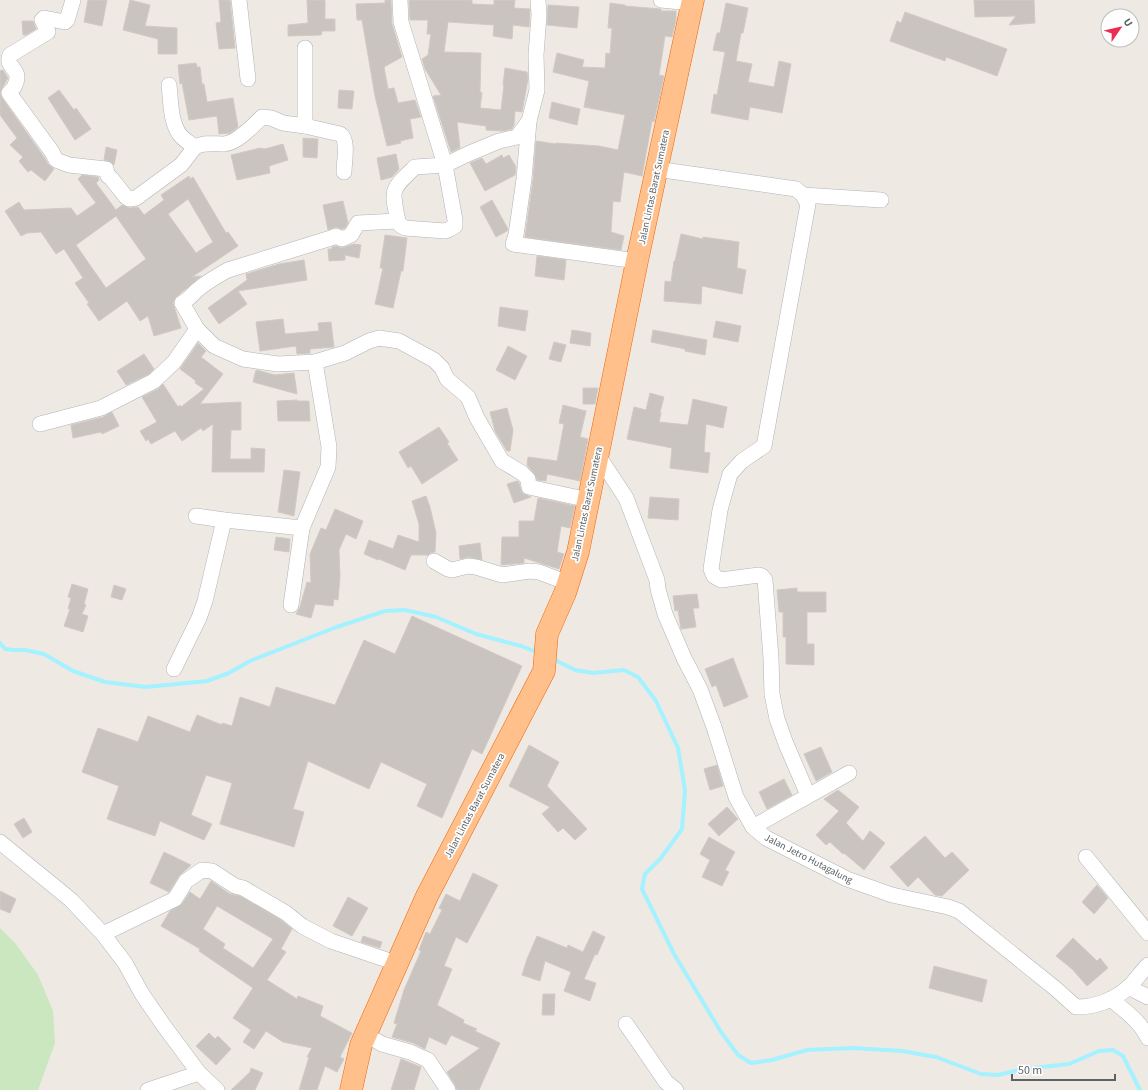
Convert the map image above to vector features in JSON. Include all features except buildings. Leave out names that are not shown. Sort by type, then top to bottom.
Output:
[{"type":"highway","name":"Jalan Lintas Barat Sumatera","points":[[351,1090],[361,1045],[396,963],[427,896],[544,671],[547,634],[568,583],[578,552],[656,169],[692,2]]},
{"type":"street","points":[[73,0],[67,20],[64,22],[44,18],[42,20],[48,32],[10,55],[8,58],[8,61],[17,73],[16,84],[9,93],[52,152],[56,160],[69,165],[106,169],[108,176],[114,180],[126,197],[129,199],[136,198],[181,165],[195,147],[201,144],[226,144],[246,133],[262,117],[267,117],[283,123],[305,126],[343,135],[346,142],[344,172]]},
{"type":"street","points":[[239,0],[248,80]]},
{"type":"street","points":[[400,0],[401,22],[445,166],[455,220],[455,226],[444,231],[402,226],[398,221],[394,191],[398,184],[415,167],[445,166],[470,153],[499,141],[517,137],[529,121]]},
{"type":"street","points":[[538,0],[539,15],[536,55],[537,90],[529,121],[524,179],[516,235],[513,244],[637,262]]},
{"type":"street","points":[[662,0],[692,2]]},
{"type":"street","points":[[305,126],[306,48]]},
{"type":"street","points":[[170,85],[174,118],[178,132],[195,147]]},
{"type":"street","points":[[656,169],[796,189],[803,195],[808,204],[764,446],[742,462],[730,474],[720,510],[711,569],[714,576],[721,580],[759,575],[765,580],[771,658],[772,694],[777,719],[808,796]]},
{"type":"street","points":[[803,195],[881,200]]},
{"type":"street","points":[[398,221],[358,223],[351,234],[342,239],[336,236],[228,270],[218,275],[194,293],[192,298],[182,303],[197,329],[214,346],[243,359],[278,364],[315,362],[345,353],[368,341],[379,338],[399,341],[434,360],[442,368],[447,379],[468,397],[477,418],[502,461],[522,473],[528,479],[529,487],[589,500]]},
{"type":"street","points":[[40,424],[101,408],[154,381],[174,362],[197,329]]},
{"type":"street","points":[[291,604],[302,528],[328,467],[329,457],[329,447],[315,362]]},
{"type":"street","name":"Jalan Jetro Hutagalung","points":[[597,454],[626,498],[657,580],[665,614],[684,658],[700,689],[714,727],[736,797],[753,827],[766,838],[847,879],[892,895],[948,907],[959,911],[1051,985],[1076,1008],[1099,1004],[1111,999],[1128,987],[1148,965]]},
{"type":"street","points":[[196,516],[302,528]]},
{"type":"street","points":[[174,670],[199,618],[205,601],[224,520]]},
{"type":"street","points":[[434,561],[448,570],[468,566],[502,575],[530,571],[539,572],[568,583]]},
{"type":"street","points":[[753,827],[849,773]]},
{"type":"street","points":[[0,842],[71,900],[102,934],[126,963],[142,994],[199,1073],[217,1090]]},
{"type":"street","points":[[1086,857],[1148,933]]},
{"type":"street","points":[[102,934],[175,899],[186,881],[202,870],[212,871],[235,886],[243,888],[286,913],[302,926],[331,941],[396,963]]},
{"type":"street","points":[[1128,987],[1148,997]]},
{"type":"street","points":[[1111,999],[1136,1021],[1144,1030],[1148,1038]]},
{"type":"street","points":[[626,1024],[666,1082],[676,1090]]},
{"type":"street","points":[[366,1035],[382,1044],[410,1052],[428,1060],[448,1090]]},
{"type":"street","points":[[148,1090],[199,1073]]},
{"type":"green space","points":[[0,928],[16,944],[38,975],[53,1011],[55,1043],[38,1090],[0,1090]]},
{"type":"waterway","points":[[0,643],[5,649],[25,650],[44,654],[73,671],[105,682],[146,687],[207,681],[229,673],[250,661],[334,628],[385,611],[405,610],[436,617],[476,634],[521,646],[539,653]]},
{"type":"waterway","points":[[551,658],[575,670],[593,673],[624,670],[638,677],[656,701],[678,748],[685,790],[682,829],[661,858],[645,874],[642,889],[674,954],[721,1032],[738,1055],[751,1063],[772,1060],[807,1050],[853,1048],[902,1051],[936,1057],[981,1074],[998,1075],[1024,1069],[1069,1064],[1099,1051],[1113,1050],[1123,1056],[1140,1090]]}]
